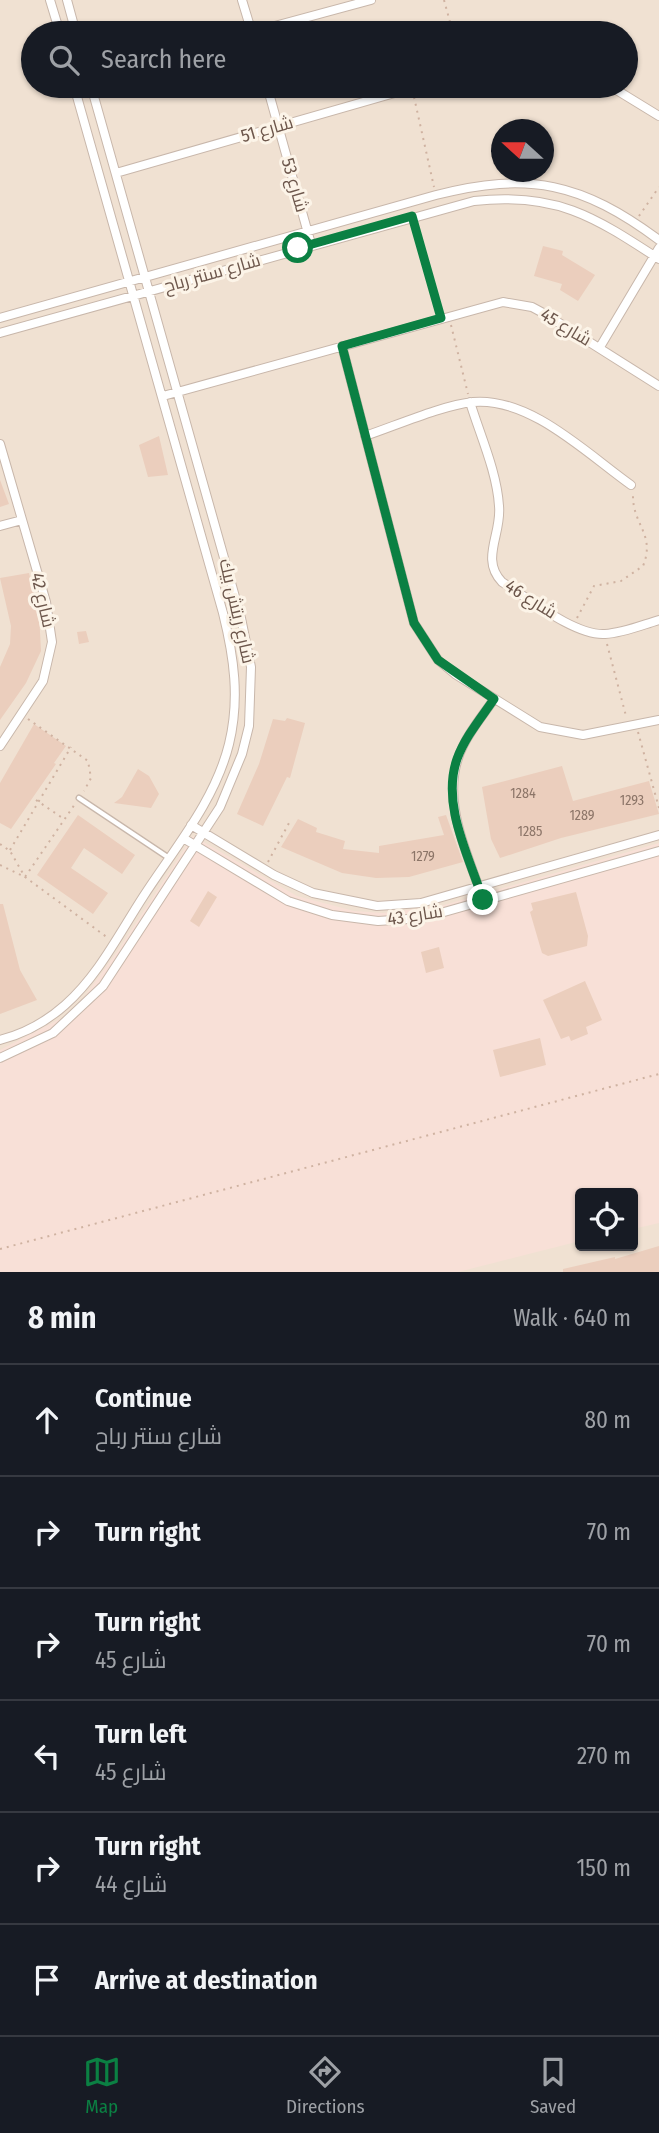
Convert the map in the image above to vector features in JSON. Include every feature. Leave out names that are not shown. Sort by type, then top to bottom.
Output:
[{"type":"street","points":[[50,0],[56,21]]},
{"type":"street","points":[[67,0],[73,21]]},
{"type":"street","points":[[242,0],[248,21]]},
{"type":"street","points":[[295,21],[371,0]]},
{"type":"street","name":"شارع ريتش بيك","points":[[0,1040],[29,1029],[64,1006],[92,976],[183,838],[212,789],[228,746],[236,679],[223,613],[77,98]]},
{"type":"street","name":"شارع ريتش بيك","points":[[0,1058],[53,1033],[88,1003],[103,986],[204,834],[242,754],[252,697],[251,667],[241,618],[94,98]]},
{"type":"street","name":"شارع 53","points":[[270,98],[311,244]]},
{"type":"street","name":"شارع 51","points":[[116,173],[376,98]]},
{"type":"street","points":[[630,98],[659,116]]},
{"type":"street","name":"شارع سنتر رباح","points":[[0,318],[436,195],[496,182],[543,184],[587,198],[635,223],[659,240]]},
{"type":"street","name":"شارع سنتر رباح","points":[[0,333],[311,244],[474,201],[536,201],[595,218],[657,254]]},
{"type":"street","points":[[600,347],[657,254]]},
{"type":"street","name":"شارع 45","points":[[163,397],[489,304],[518,303],[538,310],[659,386]]},
{"type":"street","points":[[342,346],[414,623],[438,660],[540,727],[561,733],[583,735],[659,720]]},
{"type":"street","points":[[365,436],[470,402],[489,401],[524,410],[631,485]]},
{"type":"street","name":"شارع 46","points":[[470,402],[499,506],[499,524],[490,564],[494,574],[502,582],[573,625],[605,634]]},
{"type":"street","name":"شارع 42","points":[[0,444],[46,602],[52,642],[43,681],[0,746]]},
{"type":"street","points":[[0,526],[22,520]]},
{"type":"street","points":[[605,634],[659,620]]},
{"type":"street","points":[[483,900],[455,816],[453,779],[464,743],[494,699]]},
{"type":"street","name":"شارع 43","points":[[191,825],[264,869],[313,893],[356,904],[421,902],[659,835]]},
{"type":"street","name":"شارع 43","points":[[183,838],[288,901],[343,917],[378,921],[424,918],[659,851]]},
{"type":"lane","points":[[79,798],[169,858]]},
{"type":"path","points":[[444,0],[450,21]]},
{"type":"path","points":[[417,98],[436,195]]},
{"type":"path","points":[[635,223],[659,187]]},
{"type":"path","points":[[412,216],[470,402]]},
{"type":"path","points":[[573,625],[594,586],[633,576],[643,566],[648,554],[648,541],[632,509],[631,485]]},
{"type":"path","points":[[605,634],[659,808]]},
{"type":"path","points":[[21,715],[83,754],[91,769],[91,778],[79,798],[25,877]]},
{"type":"path","points":[[10,851],[36,800],[71,747]]},
{"type":"path","points":[[36,800],[65,819]]},
{"type":"path","points":[[264,869],[289,823]]},
{"type":"path","points":[[0,844],[10,851],[25,877]]},
{"type":"path","points":[[0,865],[25,877],[114,942]]},
{"type":"path","points":[[0,1249],[659,1074]]},
{"type":"shaded area","points":[[0,0],[659,0],[659,1272],[0,1272]]},
{"type":"shaded area","points":[[193,836],[297,896],[354,911],[383,913],[441,906],[659,843],[659,1223],[638,1228],[638,1188],[575,1188],[575,1242],[458,1272],[0,1272],[0,1050],[62,1018],[84,997]]},
{"type":"building","points":[[543,246],[563,251],[562,255],[595,275],[578,301],[560,290],[562,284],[534,276]]},
{"type":"building","points":[[159,436],[168,475],[148,477],[139,445]]},
{"type":"building","points":[[0,480],[9,504],[0,507]]},
{"type":"building","points":[[29,573],[39,613],[41,651],[26,683],[0,720],[0,667],[10,644],[11,626],[0,578]]},
{"type":"building","points":[[86,631],[89,642],[79,644],[77,632]]},
{"type":"building","points":[[287,718],[305,723],[290,778],[287,777],[263,826],[237,814],[259,764],[273,719],[285,721]]},
{"type":"building","points":[[34,724],[66,746],[11,829],[0,823],[0,783]]},
{"type":"building","points":[[562,766],[573,801],[649,781],[659,814],[561,838],[500,858],[491,839],[482,787]]},
{"type":"building","points":[[138,769],[149,776],[159,794],[151,808],[114,803],[122,797]]},
{"type":"building","points":[[78,815],[135,855],[122,874],[84,848],[71,868],[108,893],[93,914],[37,875]]},
{"type":"building","points":[[446,815],[463,862],[409,877],[376,878],[342,873],[281,847],[298,819],[317,828],[316,832],[345,841],[343,849],[379,853],[379,846],[444,835],[438,817]]},
{"type":"building","points":[[208,891],[217,897],[199,927],[190,921]]},
{"type":"building","points":[[576,892],[588,936],[587,946],[548,956],[542,953],[530,912],[533,910],[531,903]]},
{"type":"building","points":[[0,904],[3,904],[20,970],[37,1000],[0,1014]]},
{"type":"building","points":[[439,947],[444,968],[426,973],[421,952]]},
{"type":"building","points":[[585,981],[602,1020],[586,1027],[588,1034],[571,1041],[569,1036],[561,1039],[543,1000]]},
{"type":"building","points":[[540,1038],[546,1065],[500,1077],[493,1050]]},
{"type":"building","points":[[659,1246],[659,1272],[563,1272],[563,1269],[615,1259]]},
{"type":"route","points":[[298,248],[412,216],[441,318],[342,346],[414,623],[438,660],[494,699],[464,743],[456,760],[452,797],[455,816],[483,900]]}]
